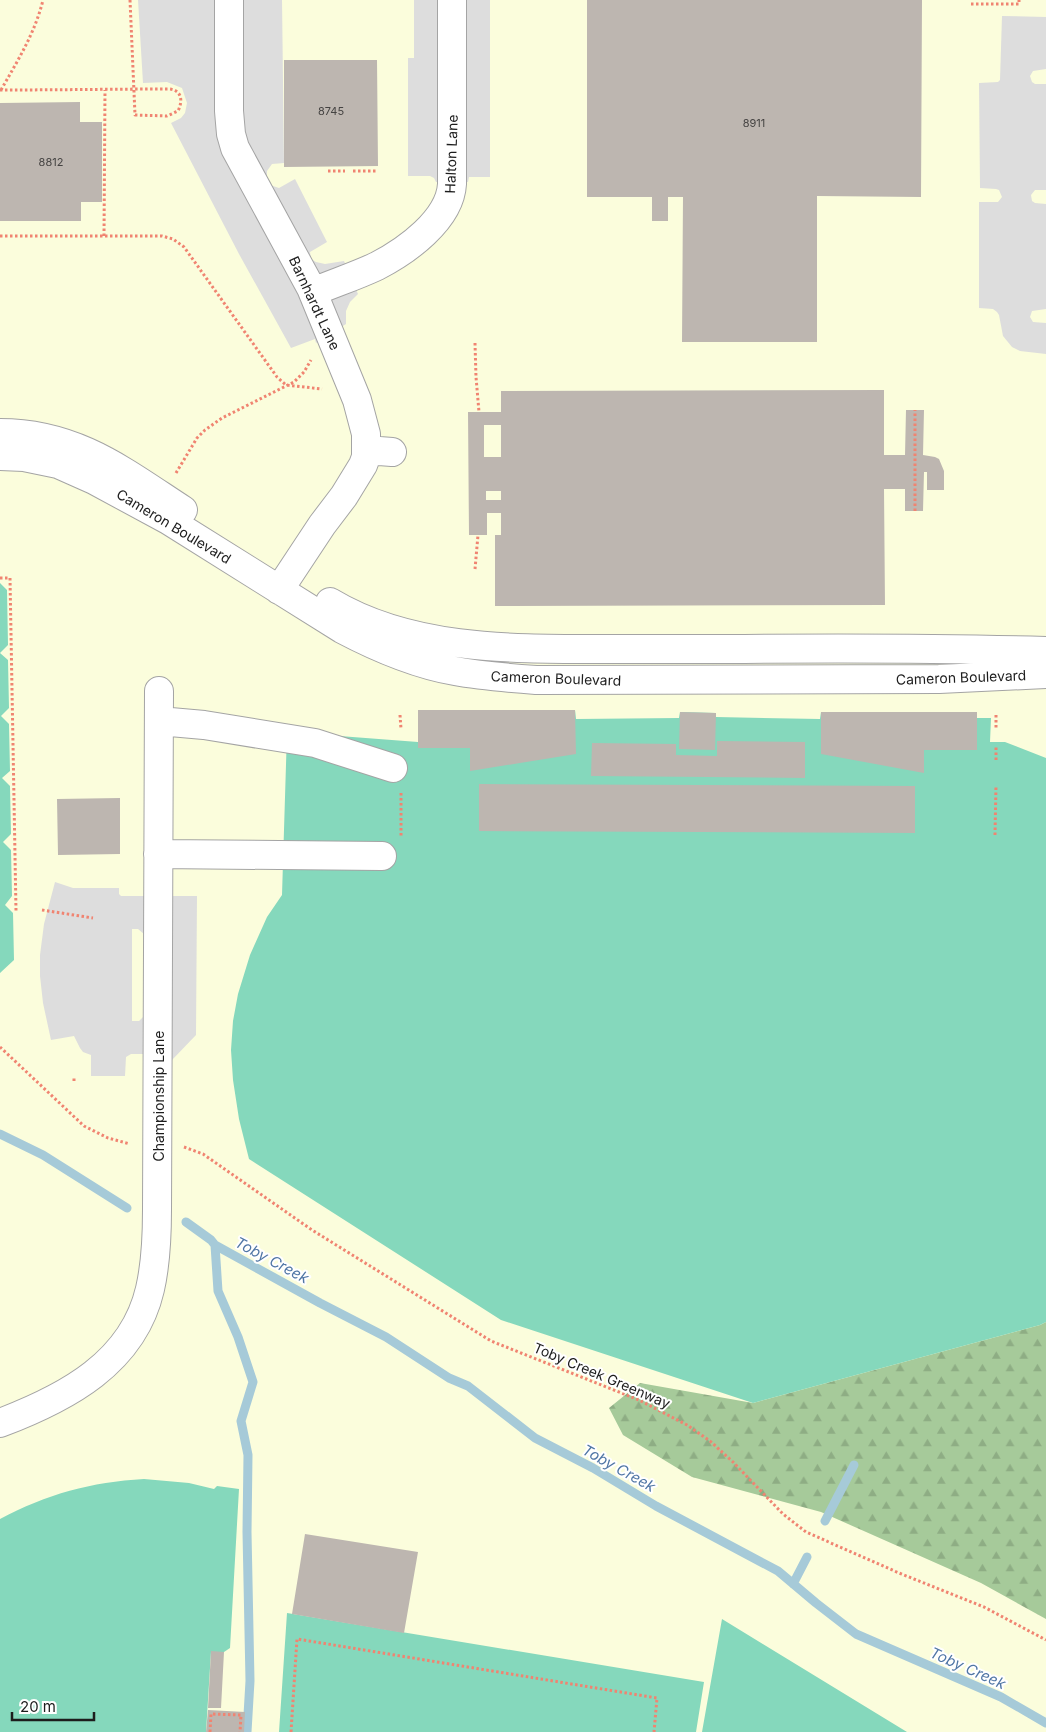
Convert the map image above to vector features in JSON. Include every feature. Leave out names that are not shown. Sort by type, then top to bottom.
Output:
[{"type":"street","name":"Barnhardt Lane","points":[[228,0],[229,111],[231,134],[235,148],[313,292],[357,400],[366,434],[379,451],[363,465],[283,583]]},
{"type":"street","name":"Halton Lane","points":[[313,292],[377,266],[395,255],[418,239],[445,209],[449,201],[452,184],[452,0]]},
{"type":"street","name":"Cameron Boulevard","points":[[0,433],[30,434],[61,441],[114,464],[232,543],[342,629],[386,650],[434,666],[491,677],[536,680],[939,679],[1046,674]]},
{"type":"street","name":"Cameron Boulevard","points":[[0,456],[40,460],[76,471],[283,583],[361,618],[432,639],[481,645],[572,649],[926,648],[1046,650]]},
{"type":"street","name":"Championship Lane","points":[[0,1424],[66,1393],[103,1368],[130,1338],[144,1310],[150,1290],[156,1254],[157,1225],[159,691]]},
{"type":"street","points":[[159,721],[204,725],[315,743],[397,780]]},
{"type":"street","points":[[158,854],[392,847]]},
{"type":"path","points":[[43,0],[28,43],[1,90],[135,89],[174,90],[177,91],[181,98],[180,108],[175,113],[166,116],[135,115],[135,89],[130,0]]},
{"type":"path","points":[[971,4],[1019,4],[1019,0]]},
{"type":"path","points":[[104,236],[105,90]]},
{"type":"path","points":[[328,171],[345,171]]},
{"type":"path","points":[[353,171],[377,171]]},
{"type":"path","points":[[0,236],[168,236],[180,243],[189,254],[276,377],[286,385],[325,389]]},
{"type":"path","points":[[475,343],[479,412]]},
{"type":"path","points":[[176,474],[197,438],[205,430],[222,418],[299,377],[314,354]]},
{"type":"path","points":[[915,410],[915,512]]},
{"type":"path","points":[[475,569],[478,535]]},
{"type":"path","points":[[0,578],[10,578],[16,911]]},
{"type":"path","points":[[400,715],[401,728]]},
{"type":"path","points":[[996,715],[996,730]]},
{"type":"path","points":[[996,745],[996,760]]},
{"type":"path","points":[[392,847],[397,780]]},
{"type":"path","points":[[995,835],[996,785]]},
{"type":"path","points":[[42,910],[93,918]]},
{"type":"path","points":[[0,1047],[84,1126],[108,1138],[133,1144]]},
{"type":"path","points":[[74,1076],[74,1081]]},
{"type":"path","name":"Toby Creek Greenway","points":[[179,1146],[203,1154],[312,1230],[491,1341],[639,1400],[686,1425],[710,1441],[740,1468],[783,1514],[806,1532],[899,1573],[984,1606],[1046,1640]]},
{"type":"path","points":[[291,1732],[297,1639],[657,1698],[654,1732]]},
{"type":"path","points":[[210,1732],[211,1714],[241,1715],[240,1732]]},
{"type":"shaded area","points":[[0,0],[1046,0],[1046,1732],[0,1732]]},
{"type":"shaded area","points":[[138,0],[282,0],[284,163],[272,164],[267,171],[267,179],[270,185],[279,188],[295,179],[327,242],[310,252],[311,259],[325,264],[344,261],[358,294],[350,302],[346,311],[346,324],[316,343],[315,339],[291,348],[239,254],[171,123],[181,118],[185,113],[187,103],[182,88],[167,82],[143,83]]},
{"type":"shaded area","points":[[414,0],[490,0],[490,177],[469,177],[468,182],[436,182],[430,176],[408,176],[408,58],[414,58]]},
{"type":"shaded area","points":[[1002,16],[1046,17],[1046,69],[1033,71],[1030,76],[1035,84],[1046,84],[1046,190],[1035,190],[1031,195],[1032,201],[1035,203],[1046,204],[1046,309],[1032,311],[1030,317],[1033,322],[1046,323],[1046,354],[1020,351],[1012,347],[1003,336],[997,312],[993,309],[979,308],[979,202],[998,202],[1002,197],[999,190],[980,188],[979,83],[998,82],[1000,80]]},
{"type":"shaded area","points":[[55,882],[73,888],[119,888],[121,896],[197,896],[196,1035],[172,1060],[171,1054],[131,1054],[126,1057],[125,1076],[91,1076],[91,1055],[83,1052],[74,1036],[51,1040],[43,1003],[40,976],[40,955],[44,924]],"holes":[[[132,929],[138,929],[144,934],[144,1016],[139,1021],[132,1021]]]},
{"type":"green space","points":[[0,583],[7,590],[8,645],[0,653]]},
{"type":"green space","points":[[0,653],[8,660],[9,708],[1,716],[9,724],[10,771],[2,778],[10,786],[11,834],[3,842],[11,850],[12,896],[5,905],[13,913],[14,960],[0,973]]},
{"type":"green space","points":[[418,710],[575,710],[576,719],[679,718],[680,712],[716,713],[716,717],[820,719],[821,712],[977,712],[977,718],[991,718],[990,742],[1005,742],[1046,758],[1046,1322],[753,1403],[501,1320],[249,1159],[239,1119],[233,1080],[231,1050],[233,1021],[238,994],[250,955],[267,917],[282,895],[287,732],[418,742]]},
{"type":"green space","points":[[1046,1322],[1046,1619],[981,1583],[821,1512],[692,1477],[623,1435],[609,1408],[640,1383],[753,1403]]},
{"type":"green space","points":[[144,1479],[189,1483],[214,1489],[217,1486],[239,1489],[230,1648],[224,1652],[211,1652],[206,1732],[0,1732],[0,1519],[52,1496],[88,1486]]},
{"type":"green space","points":[[287,1613],[704,1682],[696,1732],[279,1732]]},
{"type":"green space","points":[[722,1619],[907,1732],[702,1732]]},
{"type":"building","points":[[587,0],[922,0],[921,197],[817,196],[817,342],[682,342],[683,197],[668,197],[668,221],[652,221],[652,197],[587,197]]},
{"type":"building","points":[[284,60],[377,60],[378,166],[284,167]]},
{"type":"building","points":[[80,102],[80,122],[102,122],[102,202],[81,202],[81,221],[0,221],[0,103]]},
{"type":"building","points":[[884,390],[884,455],[905,455],[906,410],[924,410],[923,455],[939,459],[944,471],[944,490],[927,490],[927,472],[924,472],[923,511],[905,511],[905,489],[884,489],[885,605],[495,606],[495,535],[501,535],[501,513],[487,513],[487,535],[469,535],[468,412],[501,412],[501,391]],"holes":[[[484,425],[501,425],[501,457],[484,457]],[[486,491],[501,491],[501,500],[486,500]]]},
{"type":"building","points":[[418,710],[575,710],[576,754],[470,771],[470,748],[418,748]]},
{"type":"building","points":[[680,712],[716,713],[715,750],[679,749]]},
{"type":"building","points":[[821,712],[977,712],[977,750],[924,750],[924,773],[821,754]]},
{"type":"building","points":[[717,741],[805,742],[805,778],[591,776],[592,743],[676,744],[676,755],[717,756]]},
{"type":"building","points":[[479,784],[915,786],[915,833],[479,831]]},
{"type":"building","points":[[120,798],[120,854],[58,855],[57,799]]},
{"type":"building","points":[[305,1534],[418,1552],[404,1633],[292,1614]]},
{"type":"building","points":[[211,1651],[224,1652],[221,1708],[208,1708]]},
{"type":"building","points":[[208,1710],[245,1712],[244,1732],[206,1732]]},
{"type":"waterway","name":"Toby Creek","points":[[0,1134],[43,1155],[127,1208]]},
{"type":"waterway","name":"Toby Creek","points":[[186,1222],[215,1245],[386,1337],[449,1378],[468,1386],[535,1438],[593,1468],[656,1506],[778,1571],[856,1634],[1001,1697],[1046,1723]]},
{"type":"waterway","points":[[215,1245],[218,1291],[238,1337],[253,1382],[241,1421],[248,1455],[247,1532],[250,1681],[247,1732]]},
{"type":"waterway","points":[[825,1521],[854,1465]]},
{"type":"waterway","points":[[793,1584],[807,1557]]}]
